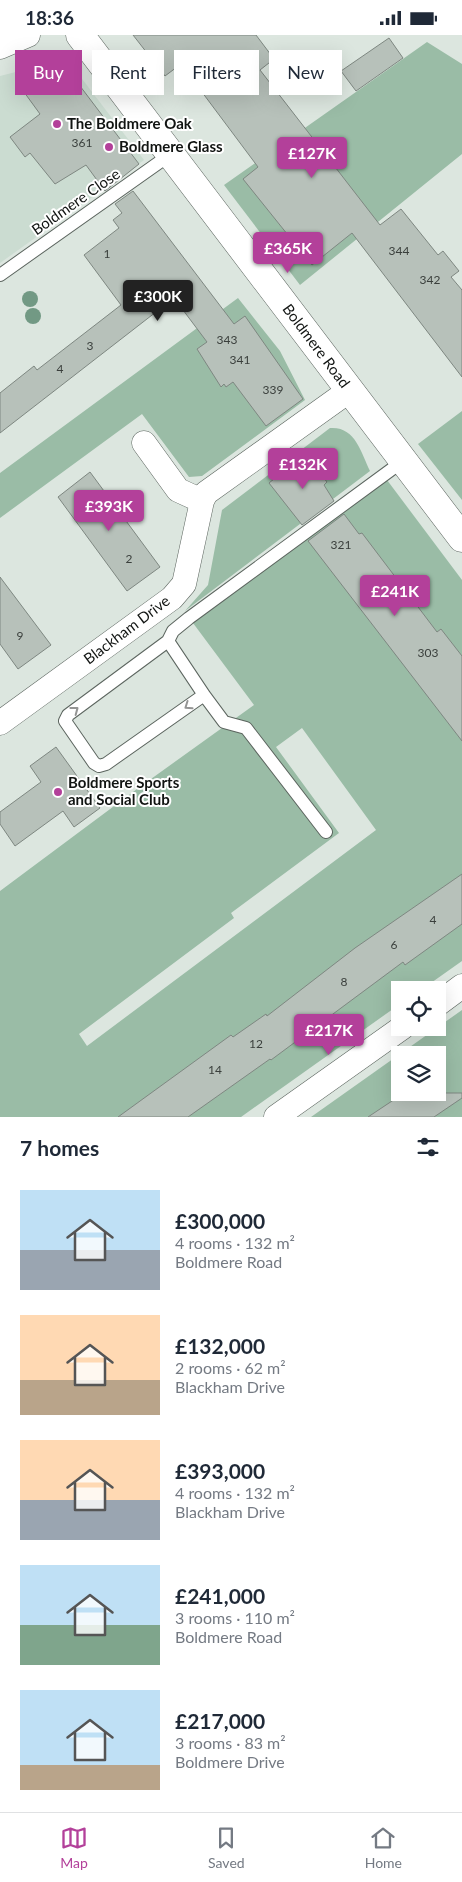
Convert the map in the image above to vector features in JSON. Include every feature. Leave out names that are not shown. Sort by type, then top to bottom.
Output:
[{"type":"main road","name":"Boldmere Road","points":[[80,35],[462,538]]},
{"type":"street","points":[[0,47],[28,35]]},
{"type":"street","points":[[144,443],[178,490],[202,501],[206,493],[350,390]]},
{"type":"street","name":"Blackham Drive","points":[[0,723],[172,598],[184,584],[202,501]]},
{"type":"street","points":[[446,997],[462,986]]},
{"type":"street","points":[[276,1117],[391,1036]]},
{"type":"lane","name":"Boldmere Close","points":[[0,275],[171,154]]},
{"type":"lane","points":[[204,695],[106,764],[99,766],[94,763],[68,728],[65,721],[68,715],[168,641],[173,631],[189,618],[403,461]]},
{"type":"lane","points":[[168,641],[224,722],[246,728],[326,832]]},
{"type":"shaded area","points":[[15,72],[15,95],[82,95],[82,79],[92,92],[92,95],[94,95],[144,160],[0,263],[0,76]]},
{"type":"green space","points":[[427,42],[462,64],[462,154],[300,285],[224,185]]},
{"type":"green space","points":[[238,298],[280,351],[305,400],[202,476],[189,477],[142,414],[0,518],[0,473]]},
{"type":"green space","points":[[462,411],[462,500],[418,444]]},
{"type":"green space","points":[[330,428],[339,428],[351,436],[360,449],[370,471],[185,611],[208,585],[222,510]]},
{"type":"green space","points":[[387,480],[462,580],[462,961],[434,981],[391,981],[391,1010],[241,1117],[0,1117],[0,891],[254,705],[193,623]],"holes":[[[302,728],[376,830],[87,1046],[79,1034],[234,918],[231,913],[339,833],[276,747]]]},
{"type":"green space","points":[[462,1010],[462,1117],[311,1117],[391,1060],[391,1101],[446,1101],[446,1046],[411,1046],[425,1036],[446,1036],[446,1021]]},
{"type":"building","points":[[133,35],[256,35],[269,52],[269,63],[260,70],[269,82],[269,95],[279,95],[380,225],[401,209],[438,255],[443,251],[459,271],[451,277],[462,290],[462,377],[352,233],[312,265],[243,179],[258,167],[204,95],[259,95],[259,50],[174,50],[174,69],[165,76],[164,50],[145,50]]},
{"type":"building","points":[[389,38],[403,58],[356,91],[342,70]]},
{"type":"building","points":[[82,89],[139,164],[105,191],[86,165],[55,184],[30,153],[25,157],[10,137],[40,114],[26,95],[82,95]]},
{"type":"building","points":[[133,191],[234,324],[245,316],[303,399],[266,426],[233,382],[226,387],[224,384],[221,387],[197,349],[207,342],[174,298],[0,433],[0,393],[34,366],[37,370],[121,305],[84,255],[119,228],[113,220],[122,213],[115,204]]},
{"type":"building","points":[[305,454],[327,482],[324,485],[334,501],[302,525],[269,483]]},
{"type":"building","points":[[90,472],[160,567],[127,591],[58,497]]},
{"type":"building","points":[[344,514],[359,534],[362,533],[437,632],[441,629],[462,656],[462,741],[308,541]]},
{"type":"building","points":[[0,577],[51,645],[18,669],[0,644]]},
{"type":"building","name":"Boldmere Sports and Social Club","points":[[56,747],[100,808],[74,827],[63,811],[15,846],[0,824],[0,812],[41,782],[30,766]]},
{"type":"building","points":[[462,874],[462,924],[405,965],[403,962],[271,1060],[188,1117],[118,1117],[231,1035],[233,1037],[266,1014],[267,1016],[355,948]]},
{"type":"building","points":[[446,1093],[462,1093],[462,1098],[434,1117],[368,1117],[392,1101],[446,1101]]},
{"type":"place","name":"The Boldmere Oak","points":[[57,124]]},
{"type":"place","name":"Boldmere Glass","points":[[109,147]]},
{"type":"place","name":"Boldmere Sports and Social Club","points":[[58,792]]}]
